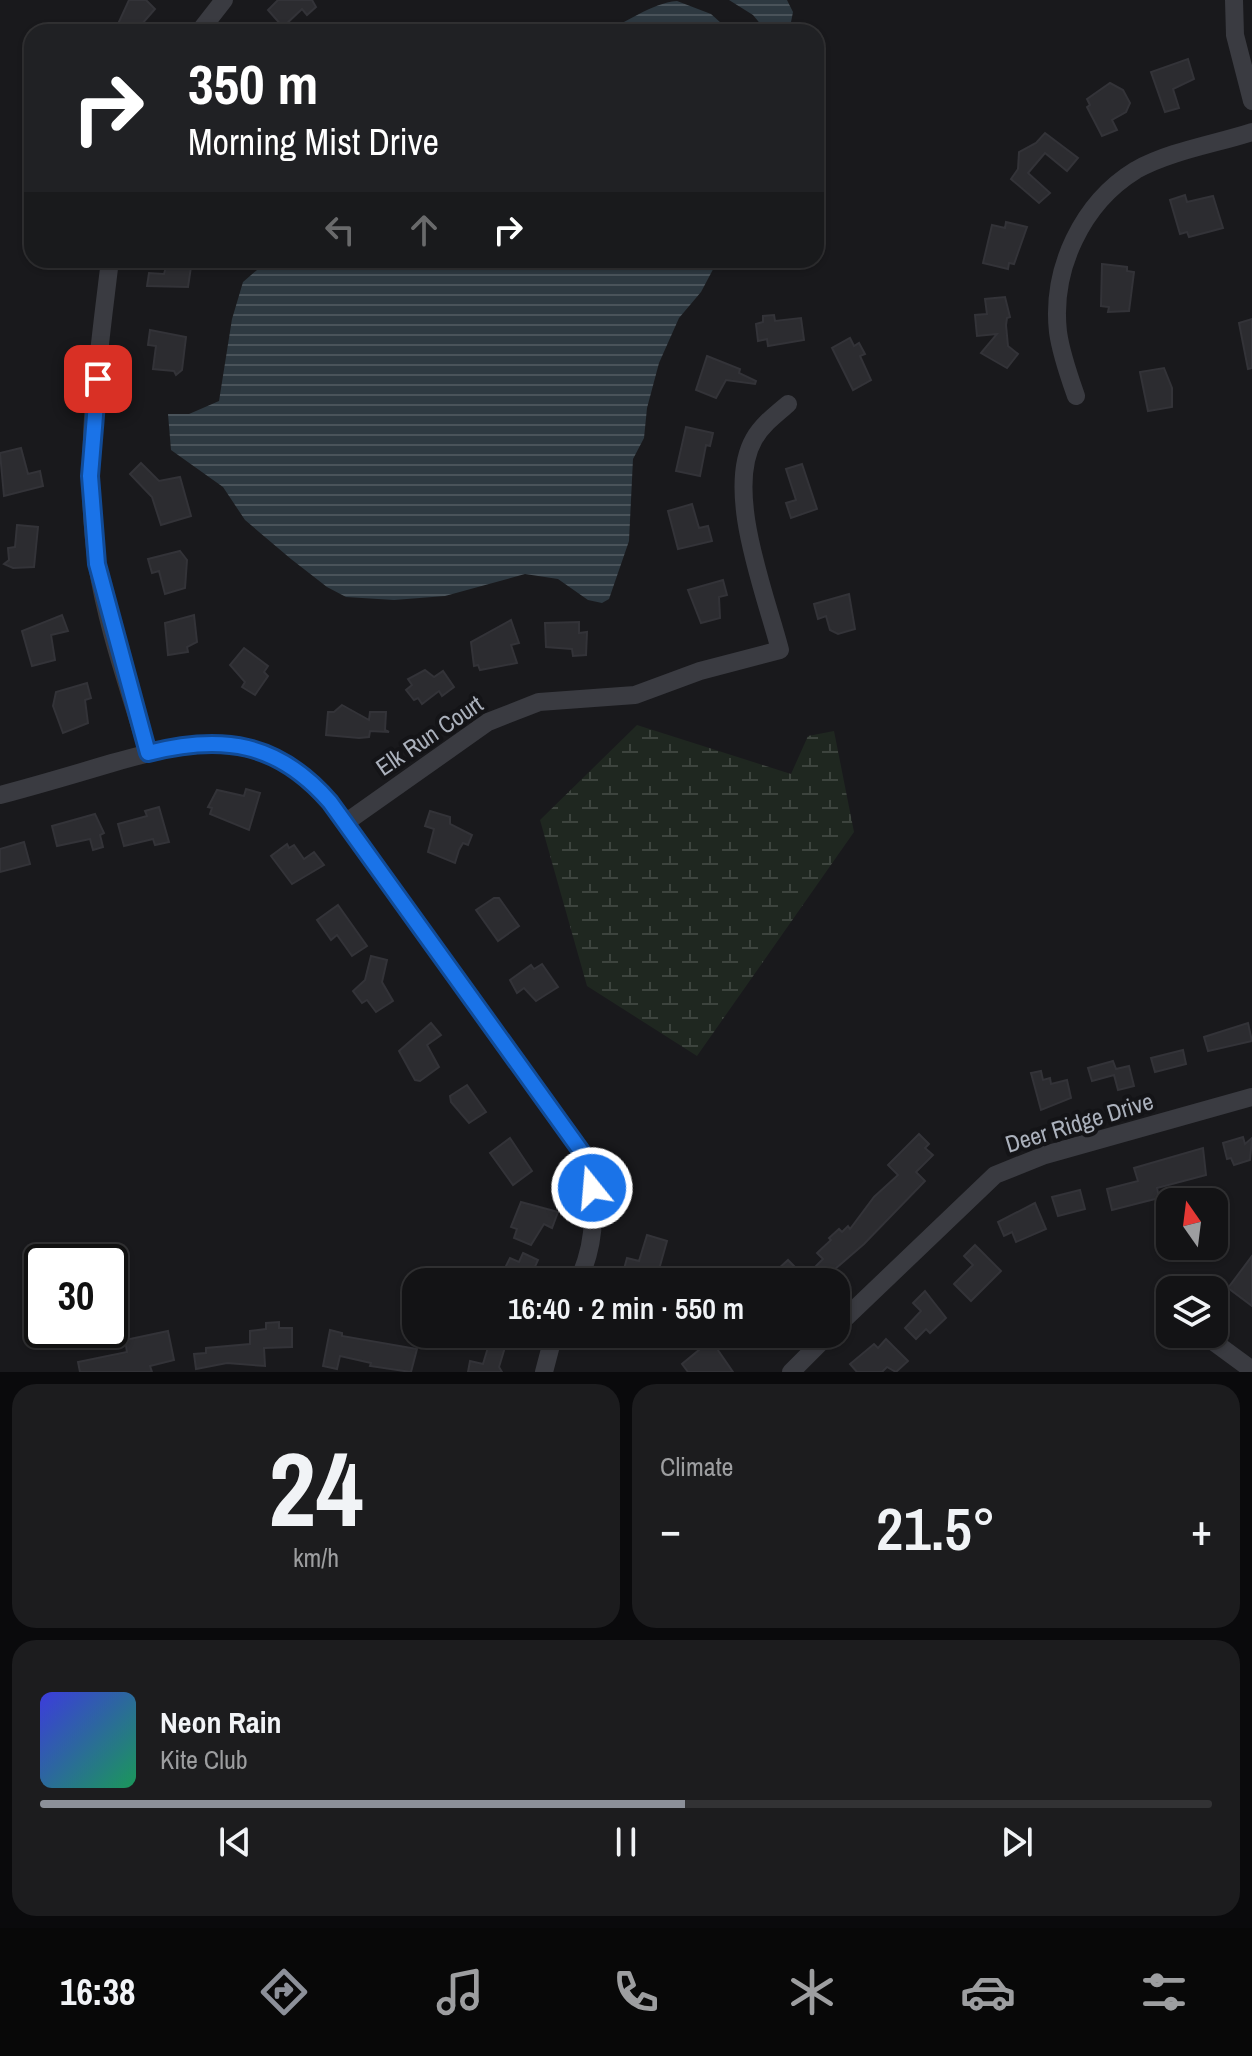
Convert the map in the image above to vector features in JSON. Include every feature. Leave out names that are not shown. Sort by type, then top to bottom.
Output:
[{"type":"street","points":[[205,24],[224,0]]},
{"type":"street","points":[[1234,0],[1235,35],[1252,101]]},
{"type":"street","points":[[1076,396],[1061,346],[1057,306],[1066,260],[1077,231],[1096,204],[1137,170],[1252,132]]},
{"type":"street","points":[[109,268],[91,439],[92,512],[105,602],[148,753]]},
{"type":"street","name":"Elk Run Court","points":[[345,823],[488,722],[513,709],[539,702],[635,695],[700,671],[780,650],[747,522],[744,466],[752,441],[765,424],[788,404]]},
{"type":"street","points":[[0,795],[148,753],[215,742],[239,744],[267,754],[307,776],[345,823],[581,1151],[592,1188],[594,1216],[593,1236],[583,1268]]},
{"type":"street","name":"Deer Ridge Drive","points":[[850,1314],[995,1175],[1045,1155],[1252,1097]]},
{"type":"street","points":[[544,1372],[550,1348]]},
{"type":"street","points":[[791,1372],[815,1348]]},
{"type":"street","points":[[1222,1348],[1252,1370]]},
{"type":"green space","points":[[637,725],[791,774],[808,736],[834,731],[854,832],[697,1056],[587,986],[540,820]]},
{"type":"shaded area","points":[[729,0],[787,0],[793,12],[791,24],[760,24],[753,15]]},
{"type":"shaded area","points":[[677,1],[711,14],[722,24],[619,24]]},
{"type":"shaded area","points":[[714,268],[701,292],[679,318],[659,363],[647,408],[644,438],[633,459],[629,541],[609,599],[602,603],[588,600],[558,579],[525,574],[445,596],[394,600],[346,597],[327,587],[245,520],[223,487],[171,450],[168,414],[189,414],[219,401],[232,319],[243,282],[257,270]]},
{"type":"building","points":[[129,0],[146,0],[155,9],[142,24],[118,24]]},
{"type":"building","points":[[278,0],[312,0],[316,7],[307,15],[302,9],[286,24],[280,24],[268,10]]},
{"type":"building","points":[[1188,59],[1194,79],[1173,89],[1179,108],[1165,112],[1151,72]]},
{"type":"building","points":[[1110,83],[1123,90],[1130,103],[1126,112],[1112,120],[1117,130],[1102,136],[1087,107],[1090,105],[1087,99]]},
{"type":"building","points":[[1045,133],[1078,158],[1067,171],[1045,153],[1028,173],[1050,193],[1039,203],[1011,179],[1018,169],[1019,152],[1036,143]]},
{"type":"building","points":[[1185,195],[1187,202],[1213,196],[1223,228],[1189,237],[1187,232],[1180,234],[1170,200]]},
{"type":"building","points":[[1006,222],[1027,227],[1014,264],[1009,263],[1008,269],[983,263],[992,225],[1005,228]]},
{"type":"building","points":[[1102,264],[1127,267],[1127,271],[1134,272],[1129,311],[1108,312],[1109,307],[1101,306]]},
{"type":"building","points":[[166,268],[191,268],[188,287],[147,286],[149,273],[164,274]]},
{"type":"building","points":[[1005,297],[1010,317],[1006,325],[1008,346],[1018,354],[1007,368],[981,353],[997,334],[977,336],[975,315],[987,314],[985,299]]},
{"type":"building","points":[[774,315],[775,321],[801,318],[804,340],[768,346],[767,339],[758,341],[756,324],[763,322],[763,316]]},
{"type":"building","points":[[1252,319],[1252,368],[1248,369],[1239,323]]},
{"type":"building","points":[[150,330],[186,337],[182,370],[176,375],[174,371],[153,369],[156,346],[148,345]]},
{"type":"building","points":[[850,338],[854,346],[859,343],[865,354],[860,356],[871,380],[853,390],[832,348]]},
{"type":"building","points":[[707,356],[740,369],[739,373],[756,381],[755,384],[726,380],[716,398],[696,390]]},
{"type":"building","points":[[1164,368],[1172,388],[1172,407],[1148,411],[1140,372]]},
{"type":"building","points":[[686,427],[713,433],[710,446],[706,445],[700,476],[676,471]]},
{"type":"building","points":[[21,448],[28,474],[40,471],[43,486],[4,496],[0,453]]},
{"type":"building","points":[[141,463],[159,481],[180,477],[191,516],[161,525],[152,497],[130,474]]},
{"type":"building","points":[[802,464],[817,509],[791,518],[786,503],[796,500],[786,469]]},
{"type":"building","points":[[692,504],[699,528],[708,526],[712,541],[678,549],[668,511]]},
{"type":"building","points":[[17,525],[38,527],[34,567],[13,568],[4,564],[9,560],[8,548],[15,547]]},
{"type":"building","points":[[180,551],[187,560],[185,588],[165,594],[159,571],[152,573],[148,559]]},
{"type":"building","points":[[723,580],[727,595],[719,597],[720,618],[701,623],[688,590]]},
{"type":"building","points":[[849,594],[855,629],[838,634],[830,630],[826,616],[818,619],[814,604]]},
{"type":"building","points":[[62,615],[68,631],[51,635],[55,660],[32,666],[22,631]]},
{"type":"building","points":[[194,615],[197,642],[187,647],[188,652],[168,655],[165,623]]},
{"type":"building","points":[[511,620],[519,643],[511,645],[517,663],[480,670],[478,665],[474,666],[471,642]]},
{"type":"building","points":[[579,622],[579,633],[587,632],[586,655],[573,656],[572,649],[546,647],[545,623]]},
{"type":"building","points":[[244,648],[268,666],[264,672],[268,676],[255,695],[242,687],[245,682],[230,665]]},
{"type":"building","points":[[425,670],[434,677],[443,671],[454,687],[442,696],[439,691],[422,704],[406,690],[412,685],[408,679]]},
{"type":"building","points":[[87,683],[91,698],[85,700],[88,723],[63,733],[53,706],[56,692]]},
{"type":"building","points":[[342,705],[369,720],[370,712],[386,712],[385,730],[389,732],[370,731],[369,737],[359,738],[326,735],[328,712],[334,712]]},
{"type":"building","points":[[246,789],[260,793],[249,830],[210,814],[212,808],[208,807],[217,790],[244,796]]},
{"type":"building","points":[[159,807],[169,842],[155,845],[153,839],[124,846],[118,824],[147,816],[145,811]]},
{"type":"building","points":[[430,811],[450,817],[450,824],[472,835],[468,845],[463,843],[455,863],[428,852],[434,829],[425,826]]},
{"type":"building","points":[[95,814],[104,833],[100,835],[103,847],[93,850],[90,839],[57,846],[52,826]]},
{"type":"building","points":[[24,842],[30,864],[0,872],[0,849]]},
{"type":"building","points":[[287,844],[289,848],[294,845],[304,859],[314,852],[324,865],[292,884],[271,856]]},
{"type":"building","points":[[499,898],[519,926],[498,941],[476,910]]},
{"type":"building","points":[[338,905],[367,946],[352,956],[337,935],[331,940],[317,920]]},
{"type":"building","points":[[371,956],[387,960],[382,982],[393,1001],[376,1012],[367,1000],[362,1003],[353,991],[365,980]]},
{"type":"building","points":[[542,964],[558,987],[536,1001],[524,988],[517,993],[510,980],[531,965],[534,969]]},
{"type":"building","points":[[431,1023],[441,1035],[427,1045],[439,1067],[420,1081],[415,1080],[399,1051]]},
{"type":"building","points":[[1248,1023],[1252,1041],[1208,1051],[1204,1037]]},
{"type":"building","points":[[1183,1050],[1186,1064],[1155,1072],[1151,1058]]},
{"type":"building","points":[[1113,1061],[1116,1069],[1129,1066],[1134,1086],[1118,1090],[1114,1075],[1092,1081],[1088,1068]]},
{"type":"building","points":[[1041,1071],[1043,1080],[1050,1078],[1051,1084],[1067,1080],[1071,1098],[1041,1110],[1031,1073]]},
{"type":"building","points":[[467,1085],[486,1112],[469,1123],[451,1102],[450,1096]]},
{"type":"building","points":[[919,1134],[929,1144],[925,1148],[933,1155],[916,1172],[925,1181],[864,1244],[836,1268],[814,1268],[823,1259],[817,1253],[831,1240],[829,1238],[839,1229],[842,1232],[848,1226],[850,1229],[874,1197],[898,1175],[888,1165]]},
{"type":"building","points":[[1243,1137],[1245,1144],[1252,1138],[1250,1160],[1234,1165],[1231,1158],[1227,1159],[1223,1143]]},
{"type":"building","points":[[510,1138],[532,1171],[513,1185],[490,1153]]},
{"type":"building","points":[[1203,1148],[1206,1175],[1156,1188],[1156,1199],[1112,1210],[1107,1189],[1138,1181],[1134,1168]]},
{"type":"building","points":[[1080,1190],[1085,1209],[1058,1216],[1052,1197]]},
{"type":"building","points":[[521,1202],[558,1212],[552,1228],[544,1224],[531,1245],[514,1238],[517,1229],[511,1227]]},
{"type":"building","points":[[1035,1203],[1046,1229],[1016,1242],[1012,1232],[1004,1236],[998,1222]]},
{"type":"building","points":[[647,1235],[667,1241],[659,1268],[624,1268],[627,1258],[639,1261]]},
{"type":"building","points":[[975,1245],[1001,1271],[971,1301],[954,1284],[973,1265],[964,1256]]},
{"type":"building","points":[[523,1253],[538,1260],[534,1268],[505,1268],[510,1258],[519,1262]]},
{"type":"building","points":[[1252,1256],[1252,1306],[1228,1288]]},
{"type":"building","points":[[788,1260],[796,1268],[779,1268]]},
{"type":"building","points":[[925,1291],[946,1318],[930,1333],[926,1329],[916,1339],[905,1328],[921,1311],[913,1303]]},
{"type":"building","points":[[279,1322],[279,1328],[292,1328],[292,1347],[264,1348],[265,1366],[227,1363],[196,1369],[194,1354],[206,1353],[206,1348],[250,1344],[250,1331],[266,1329],[266,1323]]},
{"type":"building","points":[[330,1330],[342,1333],[342,1336],[417,1349],[411,1372],[370,1366],[371,1363],[340,1356],[337,1369],[323,1366]]},
{"type":"building","points":[[168,1331],[174,1360],[150,1366],[152,1372],[80,1372],[78,1362],[127,1352],[128,1339]]},
{"type":"building","points":[[886,1339],[908,1361],[896,1372],[887,1367],[882,1372],[857,1372],[850,1364],[874,1344],[878,1348]]},
{"type":"building","points":[[488,1348],[505,1348],[499,1367],[502,1372],[468,1372],[470,1361],[483,1364]]},
{"type":"building","points":[[701,1348],[716,1348],[733,1372],[688,1372],[682,1364]]},
{"type":"route","points":[[98,379],[90,476],[97,564],[148,753],[196,743],[239,744],[267,754],[307,776],[330,802],[581,1151],[592,1188]]}]
